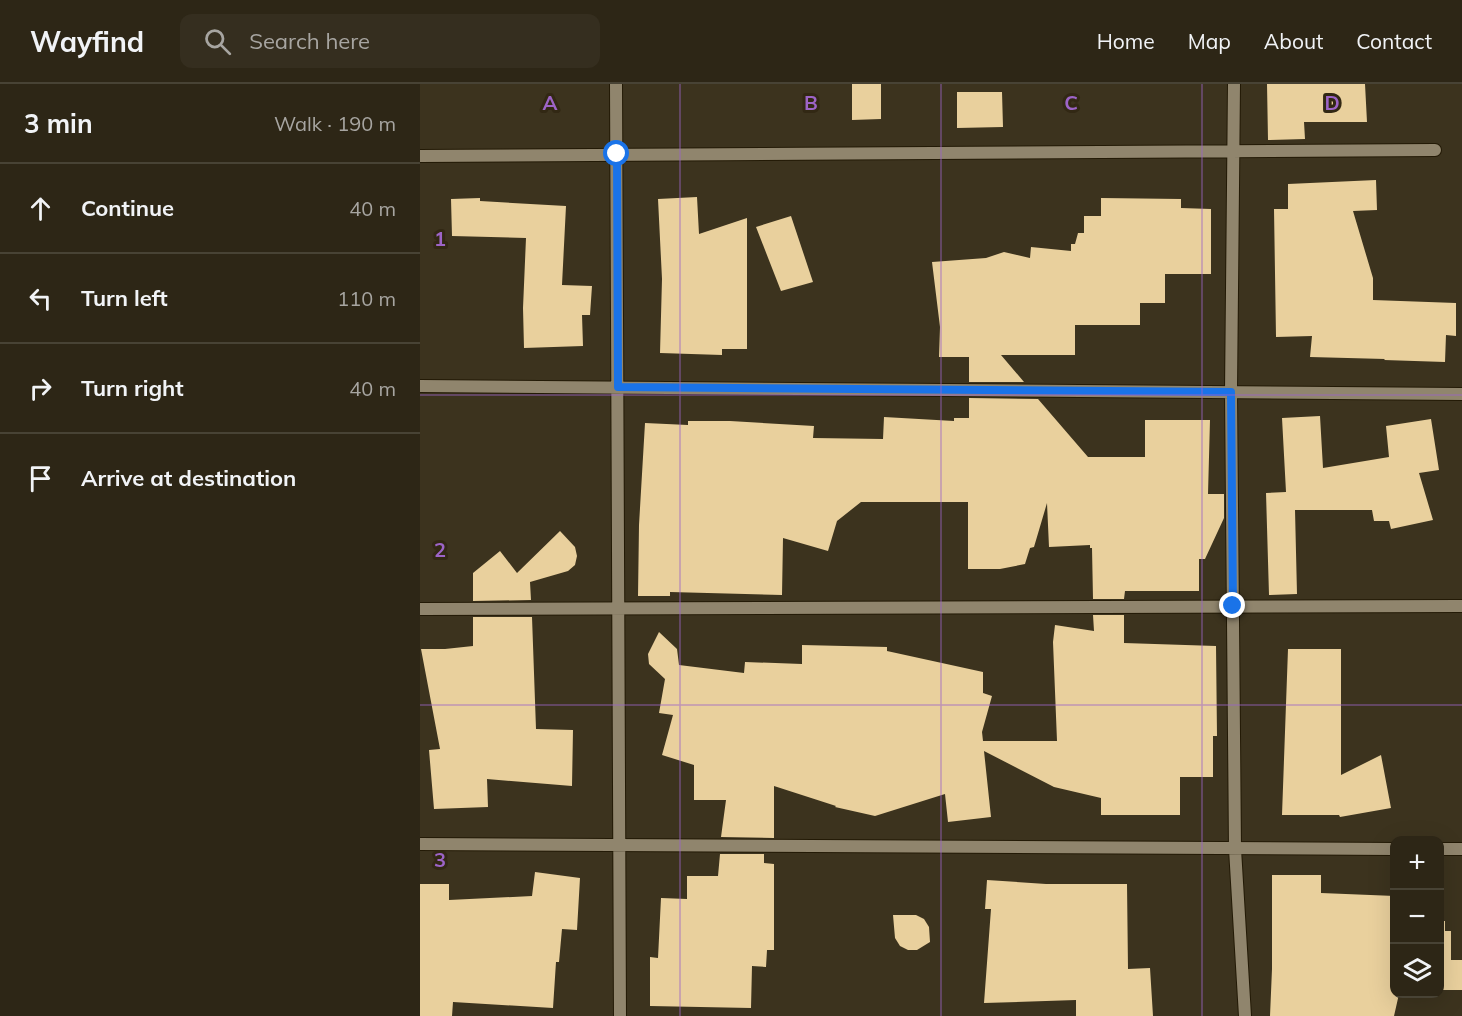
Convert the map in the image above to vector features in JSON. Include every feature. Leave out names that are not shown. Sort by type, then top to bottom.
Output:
[{"type":"street","points":[[616,84],[620,1016]]},
{"type":"street","points":[[1234,84],[1231,392],[1235,849],[1245,1016]]},
{"type":"street","points":[[420,156],[1436,150]]},
{"type":"street","points":[[420,386],[1462,394]]},
{"type":"street","points":[[420,609],[1462,606]]},
{"type":"street","points":[[420,844],[1390,849]]},
{"type":"street","points":[[1444,849],[1462,849]]},
{"type":"building","points":[[852,84],[881,84],[881,119],[852,120]]},
{"type":"building","points":[[1267,84],[1365,84],[1367,122],[1304,122],[1305,139],[1268,140]]},
{"type":"building","points":[[957,92],[1002,92],[1003,127],[957,128]]},
{"type":"building","points":[[1376,180],[1377,210],[1353,211],[1373,278],[1373,300],[1456,303],[1456,336],[1446,335],[1445,362],[1310,357],[1312,336],[1276,337],[1274,209],[1288,209],[1288,184]]},
{"type":"building","points":[[697,197],[699,234],[747,218],[747,349],[722,349],[722,355],[660,353],[662,279],[658,199]]},
{"type":"building","points":[[480,198],[480,201],[566,206],[562,285],[592,286],[590,315],[582,315],[583,346],[524,348],[526,238],[452,236],[451,199]]},
{"type":"building","points":[[1101,198],[1181,199],[1181,208],[1211,209],[1211,274],[1165,274],[1165,303],[1140,303],[1140,325],[1075,325],[1075,355],[1001,355],[1024,382],[969,382],[969,357],[939,357],[940,327],[932,262],[986,258],[1004,252],[1030,258],[1031,247],[1071,251],[1071,244],[1075,244],[1078,233],[1084,233],[1084,216],[1101,216]]},
{"type":"building","points":[[791,216],[813,282],[781,291],[756,227]]},
{"type":"building","points":[[969,398],[1038,399],[1088,457],[1145,457],[1145,420],[1210,420],[1208,494],[1224,494],[1224,518],[1205,559],[1199,559],[1199,591],[1125,591],[1124,599],[1093,599],[1092,548],[1090,545],[1049,547],[1047,503],[1034,547],[1030,548],[1025,564],[1000,569],[968,569],[968,502],[861,502],[837,521],[828,551],[783,538],[782,595],[670,592],[670,596],[638,596],[639,525],[645,423],[688,425],[688,421],[730,421],[814,426],[813,438],[883,439],[884,417],[954,421],[954,418],[969,418]]},
{"type":"building","points":[[1320,416],[1323,468],[1389,457],[1386,426],[1431,419],[1439,470],[1419,473],[1433,520],[1391,529],[1389,521],[1374,521],[1372,510],[1295,510],[1297,594],[1269,595],[1266,493],[1286,492],[1282,418]]},
{"type":"building","points":[[560,531],[575,547],[577,556],[575,565],[568,571],[530,582],[531,600],[473,601],[473,573],[500,551],[517,573]]},
{"type":"building","points":[[1093,615],[1124,615],[1124,643],[1216,646],[1217,736],[1213,736],[1213,777],[1180,777],[1180,815],[1101,815],[1101,798],[1054,787],[984,751],[991,817],[948,822],[945,794],[875,816],[835,807],[774,786],[774,838],[721,837],[726,800],[694,800],[694,765],[662,755],[673,715],[659,713],[665,679],[649,664],[648,654],[659,632],[677,649],[679,665],[744,673],[745,662],[802,664],[802,645],[887,647],[887,651],[983,672],[983,693],[992,696],[982,732],[983,741],[1057,741],[1053,642],[1055,625],[1094,631]]},
{"type":"building","points":[[473,617],[532,617],[536,729],[573,730],[572,786],[487,779],[488,807],[434,809],[429,750],[440,749],[421,649],[473,646]]},
{"type":"building","points":[[1288,649],[1341,649],[1341,775],[1381,755],[1391,808],[1340,817],[1339,815],[1282,815]]},
{"type":"building","points":[[720,854],[764,854],[764,863],[774,864],[774,950],[767,950],[766,967],[752,966],[751,1008],[650,1006],[650,957],[658,958],[661,898],[687,899],[687,876],[718,876]]},
{"type":"building","points":[[535,872],[580,878],[577,930],[562,929],[559,962],[556,962],[553,1008],[453,1002],[452,1016],[420,1016],[420,884],[449,884],[449,900],[532,896]]},
{"type":"building","points":[[1272,875],[1321,875],[1321,893],[1390,896],[1390,998],[1398,998],[1394,1016],[1270,1016]]},
{"type":"building","points":[[987,880],[1046,884],[1127,884],[1128,969],[1150,968],[1153,1016],[1076,1016],[1076,1000],[984,1003],[991,909],[985,909]]},
{"type":"building","points":[[893,915],[916,915],[924,919],[929,927],[930,942],[917,950],[908,950],[900,946],[895,938]]},
{"type":"building","points":[[1444,921],[1445,931],[1451,931],[1451,960],[1462,960],[1462,990],[1444,990]]},
{"type":"route","points":[[617,154],[618,387],[1231,392],[1233,606]]}]
